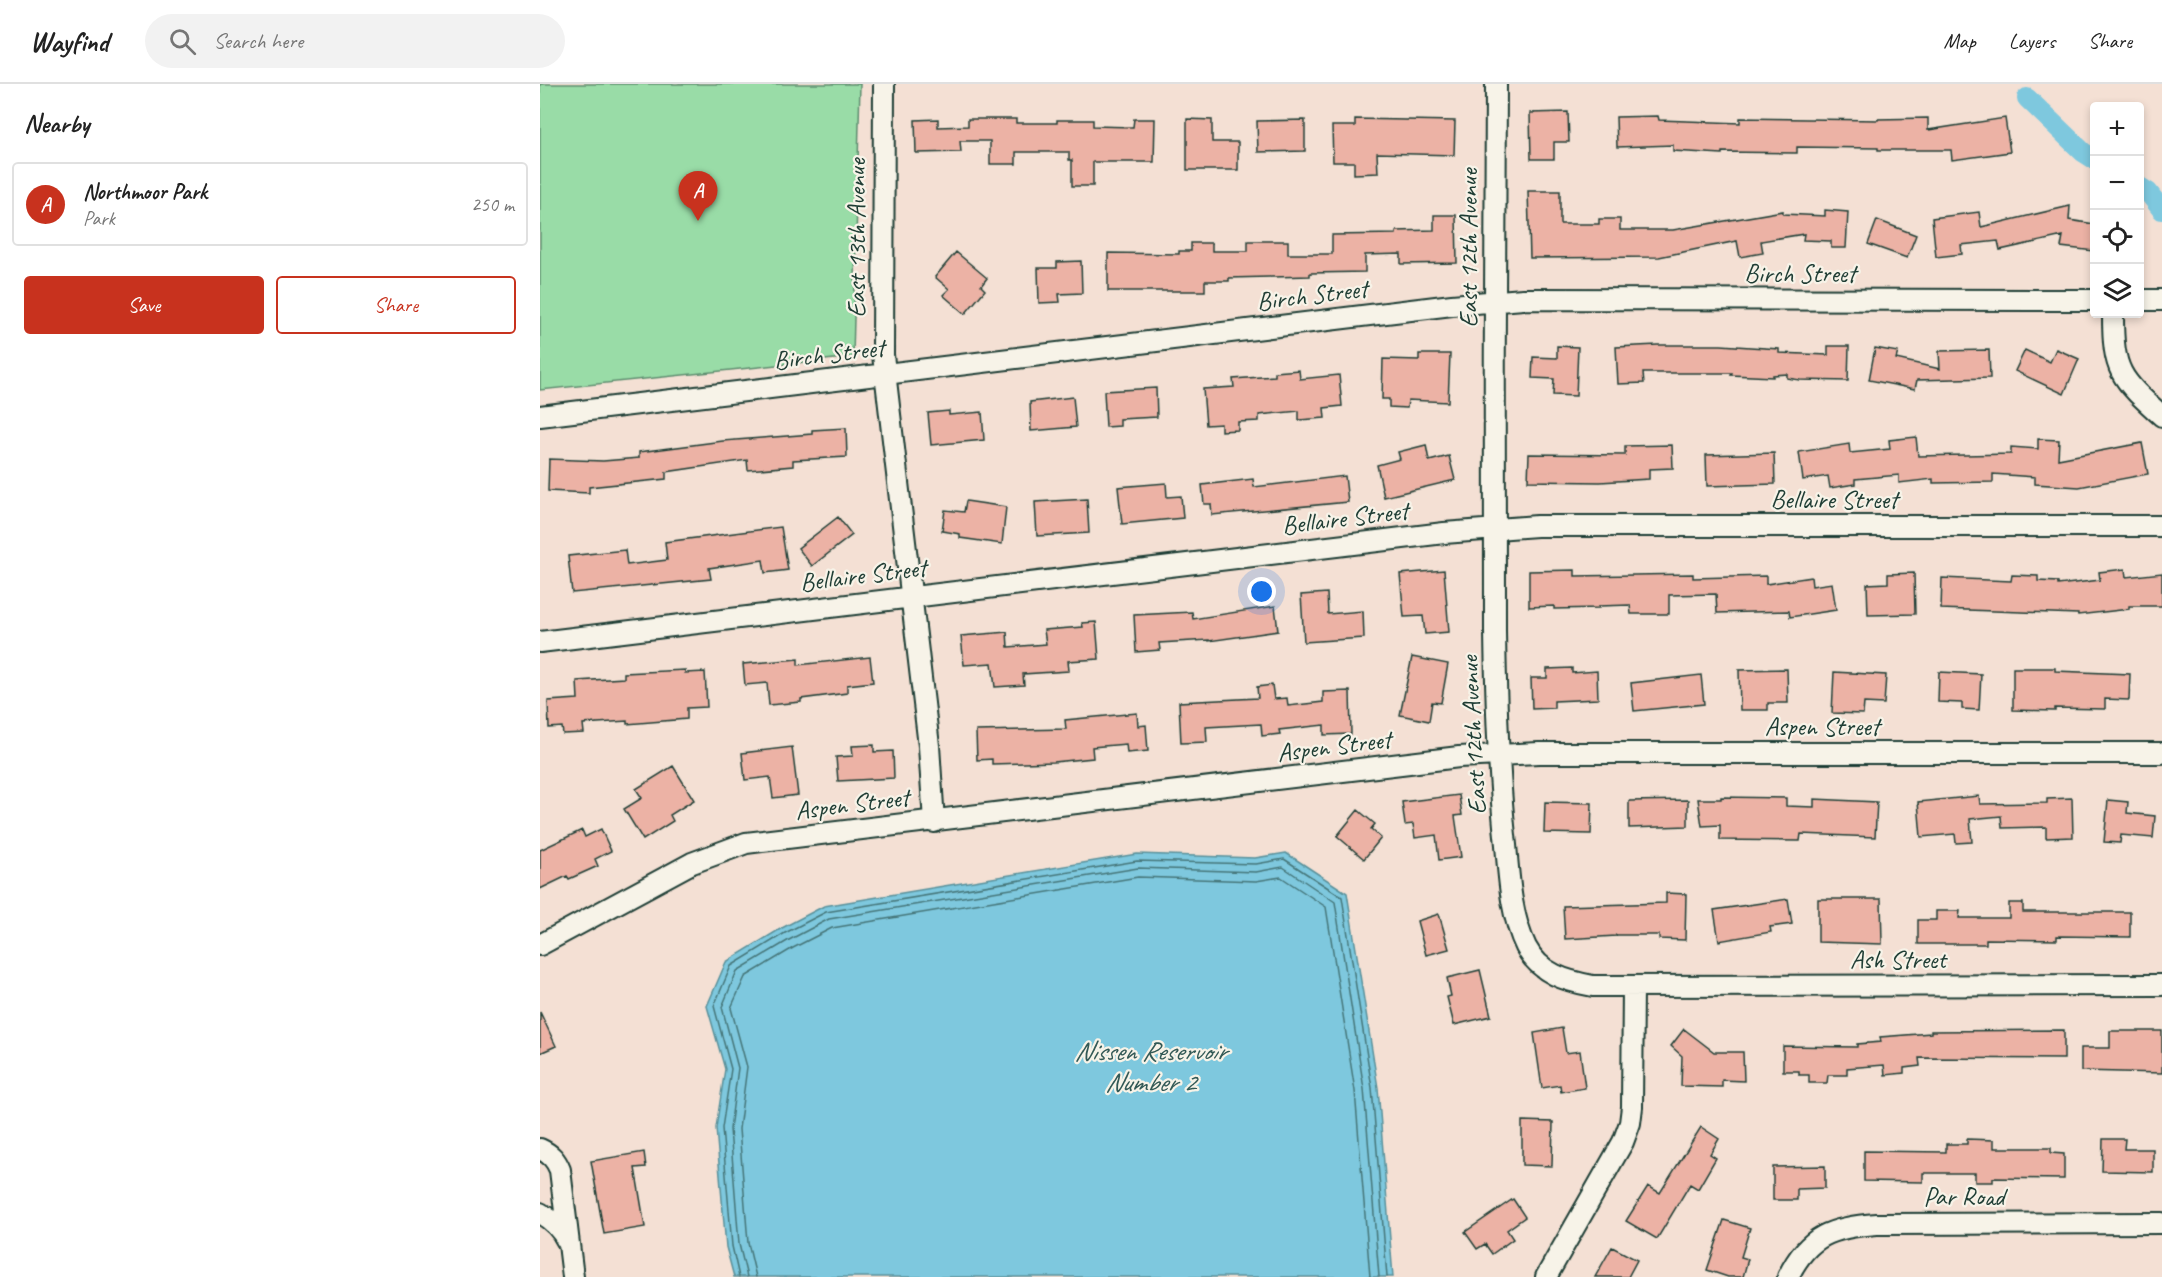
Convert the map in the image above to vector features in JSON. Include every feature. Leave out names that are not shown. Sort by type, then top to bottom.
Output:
[{"type":"street","name":"East 13th Avenue","points":[[884,84],[883,355],[929,746],[934,822]]},
{"type":"street","name":"East 12th Avenue","points":[[1496,84],[1495,529],[1498,755],[1499,786],[1510,881],[1516,916],[1528,950],[1536,962],[1559,978],[1593,986],[1633,986]]},
{"type":"street","name":"Birch Street","points":[[540,416],[1452,305],[1523,299],[2090,300]]},
{"type":"street","points":[[2144,300],[2162,300]]},
{"type":"street","points":[[2113,318],[2114,355],[2123,377],[2162,416]]},
{"type":"street","name":"Bellaire Street","points":[[540,642],[1444,533],[1495,529],[1537,526],[2162,526]]},
{"type":"street","name":"Aspen Street","points":[[540,945],[692,862],[746,843],[1459,757],[1539,753],[2162,753]]},
{"type":"street","points":[[1546,1277],[1623,1142],[1630,1123],[1633,986]]},
{"type":"street","name":"Ash Street","points":[[1633,986],[2162,986]]},
{"type":"street","points":[[540,1149],[556,1160],[561,1170],[573,1277]]},
{"type":"street","points":[[540,1213],[552,1220],[564,1233],[569,1246]]},
{"type":"street","name":"Par Road","points":[[1788,1277],[1795,1262],[1807,1247],[1820,1237],[1849,1226],[2162,1223]]},
{"type":"green space","points":[[540,84],[860,84],[853,357],[540,390]]},
{"type":"water","name":"Nissen Reservoir Number 2","points":[[1286,853],[1347,893],[1378,1088],[1393,1277],[734,1277],[726,1247],[716,1128],[725,1069],[707,1006],[726,962],[824,906],[1137,854],[1255,858]]},
{"type":"building","points":[[1568,112],[1569,142],[1554,142],[1554,159],[1531,159],[1530,113]]},
{"type":"building","points":[[1658,116],[1659,120],[1740,123],[1740,118],[1878,120],[1928,118],[1928,130],[2005,118],[2010,152],[1952,160],[1951,150],[1797,147],[1797,153],[1722,152],[1722,154],[1673,151],[1673,145],[1617,147],[1616,117]]},
{"type":"building","points":[[938,119],[938,127],[968,126],[968,119],[1016,119],[1016,123],[1093,120],[1093,126],[1133,127],[1134,119],[1155,119],[1154,162],[1093,162],[1093,186],[1072,186],[1072,160],[1069,160],[1069,152],[1016,152],[1016,164],[990,164],[990,141],[960,141],[961,152],[916,153],[915,120]]},
{"type":"building","points":[[1187,119],[1212,120],[1212,142],[1238,142],[1238,170],[1187,170]]},
{"type":"building","points":[[1355,119],[1455,121],[1454,155],[1377,153],[1378,173],[1354,174],[1354,162],[1333,162],[1332,126],[1355,126]]},
{"type":"building","points":[[1305,120],[1305,151],[1258,152],[1257,121]]},
{"type":"building","points":[[1528,191],[1560,191],[1560,224],[1599,224],[1599,219],[1620,219],[1620,230],[1673,230],[1783,211],[1783,214],[1825,216],[1825,210],[1848,212],[1846,248],[1831,248],[1831,241],[1803,240],[1804,234],[1761,241],[1763,253],[1740,257],[1737,241],[1659,257],[1530,258]]},
{"type":"building","points":[[2070,206],[2069,220],[2090,223],[2090,251],[2061,247],[2063,236],[2000,250],[1998,241],[1961,245],[1962,254],[1936,257],[1932,218],[1979,212],[1981,227]]},
{"type":"building","points":[[1434,215],[1456,215],[1457,263],[1401,264],[1401,254],[1365,255],[1365,272],[1229,278],[1229,281],[1205,281],[1205,291],[1108,291],[1108,253],[1179,254],[1179,251],[1191,251],[1191,243],[1212,243],[1212,251],[1248,251],[1248,241],[1288,241],[1288,254],[1332,254],[1332,235],[1396,234],[1396,231],[1434,230]]},
{"type":"building","points":[[1877,220],[1916,235],[1907,258],[1868,244]]},
{"type":"building","points":[[956,252],[987,278],[981,286],[985,290],[965,314],[943,295],[949,289],[935,277]]},
{"type":"building","points":[[1081,261],[1082,293],[1059,294],[1060,302],[1039,303],[1038,268],[1057,268],[1057,262]]},
{"type":"building","points":[[1721,345],[1779,349],[1779,353],[1828,355],[1828,346],[1849,346],[1848,381],[1800,380],[1787,378],[1787,374],[1773,375],[1773,377],[1731,375],[1732,373],[1643,373],[1644,383],[1618,384],[1616,347]]},
{"type":"building","points":[[1557,346],[1578,347],[1576,396],[1553,395],[1554,379],[1532,378],[1533,357],[1557,358]]},
{"type":"building","points":[[1875,348],[1898,352],[1896,359],[1940,369],[1939,351],[1989,350],[1990,378],[1917,380],[1915,389],[1869,380]]},
{"type":"building","points":[[2056,349],[2079,359],[2064,394],[2015,371],[2025,350],[2050,362]]},
{"type":"building","points":[[1419,354],[1450,354],[1448,402],[1408,400],[1407,408],[1389,407],[1389,399],[1382,399],[1383,359],[1419,360]]},
{"type":"building","points":[[1299,370],[1300,379],[1339,375],[1342,406],[1324,408],[1325,418],[1299,420],[1299,411],[1259,415],[1259,421],[1238,422],[1238,430],[1221,431],[1221,424],[1206,425],[1203,389],[1234,387],[1233,379],[1275,376],[1275,372]]},
{"type":"building","points":[[1156,388],[1157,417],[1120,419],[1120,426],[1106,427],[1104,391]]},
{"type":"building","points":[[1073,397],[1076,427],[1031,431],[1030,402]]},
{"type":"building","points":[[949,411],[949,415],[982,412],[984,440],[931,445],[928,413]]},
{"type":"building","points":[[846,428],[847,457],[793,460],[793,466],[748,470],[747,460],[666,472],[666,479],[589,487],[589,493],[548,491],[549,459],[603,461],[639,458],[639,452],[723,441],[812,434],[812,430]]},
{"type":"building","points":[[1916,437],[1918,456],[2011,454],[2011,447],[2038,449],[2038,439],[2059,440],[2058,459],[2142,443],[2148,474],[2079,487],[2035,484],[2035,477],[1993,474],[1993,482],[1933,483],[1933,479],[1899,483],[1899,475],[1855,479],[1855,484],[1830,488],[1828,476],[1803,480],[1799,452],[1849,444],[1850,453],[1890,449],[1889,440]]},
{"type":"building","points":[[1426,445],[1429,461],[1449,456],[1455,480],[1384,497],[1377,465],[1400,459],[1398,452]]},
{"type":"building","points":[[1672,445],[1673,468],[1649,469],[1649,479],[1600,482],[1528,481],[1529,454],[1625,455],[1625,446]]},
{"type":"building","points":[[1774,453],[1775,484],[1707,486],[1706,455]]},
{"type":"building","points":[[1345,476],[1348,502],[1212,515],[1211,504],[1204,504],[1202,485],[1253,479],[1254,487]]},
{"type":"building","points":[[1166,483],[1167,497],[1181,496],[1183,518],[1122,524],[1118,487]]},
{"type":"building","points":[[1087,499],[1089,533],[1037,536],[1035,502]]},
{"type":"building","points":[[966,501],[1006,507],[1002,544],[960,538],[960,534],[942,531],[945,510],[964,512]]},
{"type":"building","points":[[838,517],[852,535],[812,566],[798,548]]},
{"type":"building","points":[[781,527],[788,570],[765,573],[763,560],[709,568],[711,579],[572,593],[568,556],[625,550],[627,565],[667,560],[665,542]]},
{"type":"building","points":[[2125,569],[2126,577],[2162,573],[2162,606],[2129,606],[2129,609],[2078,615],[1941,609],[1942,578],[2011,581],[2012,575],[2038,576],[2038,581],[2058,582],[2058,585],[2100,580],[2099,572]]},
{"type":"building","points":[[1444,570],[1449,632],[1425,634],[1423,616],[1404,617],[1400,574]]},
{"type":"building","points":[[1575,570],[1575,576],[1693,574],[1693,578],[1766,576],[1766,584],[1811,577],[1812,586],[1832,583],[1836,610],[1790,617],[1789,611],[1717,613],[1716,594],[1669,595],[1669,614],[1631,614],[1630,605],[1554,609],[1554,606],[1529,607],[1529,571]]},
{"type":"building","points":[[1914,573],[1915,614],[1868,615],[1867,584],[1888,583],[1888,574]]},
{"type":"building","points":[[1327,593],[1328,614],[1363,611],[1364,638],[1304,642],[1301,595]]},
{"type":"building","points":[[1275,606],[1278,631],[1209,641],[1159,643],[1160,650],[1136,652],[1134,615],[1192,612],[1193,619]]},
{"type":"building","points":[[1096,622],[1099,659],[1068,661],[1069,671],[1023,674],[1024,685],[995,687],[992,663],[964,665],[961,636],[1007,632],[1008,647],[1046,644],[1044,630],[1083,627],[1082,623]]},
{"type":"building","points":[[870,657],[873,682],[847,685],[847,693],[801,699],[801,702],[769,705],[767,683],[745,685],[743,664],[798,659],[798,665]]},
{"type":"building","points":[[1412,657],[1448,664],[1441,703],[1432,702],[1429,721],[1400,715]]},
{"type":"building","points":[[1572,668],[1572,673],[1597,671],[1598,699],[1554,701],[1554,708],[1532,709],[1531,678],[1547,678],[1547,669]]},
{"type":"building","points":[[2013,668],[2055,668],[2055,671],[2130,674],[2129,700],[2105,699],[2105,709],[2013,710]]},
{"type":"building","points":[[1787,669],[1788,703],[1768,703],[1768,710],[1740,710],[1739,670]]},
{"type":"building","points":[[685,670],[685,673],[705,672],[707,707],[687,708],[687,719],[627,724],[627,721],[583,724],[584,733],[563,734],[562,727],[549,728],[548,701],[578,699],[577,681],[624,678],[624,673]]},
{"type":"building","points":[[1834,672],[1886,675],[1884,704],[1864,703],[1863,714],[1832,713]]},
{"type":"building","points":[[1939,672],[1981,674],[1979,710],[1962,709],[1962,703],[1938,702]]},
{"type":"building","points":[[1701,675],[1704,704],[1634,711],[1631,683]]},
{"type":"building","points":[[1272,685],[1274,699],[1287,698],[1288,706],[1323,702],[1323,692],[1350,691],[1351,734],[1324,735],[1324,725],[1279,730],[1280,734],[1262,736],[1261,724],[1206,727],[1207,742],[1181,743],[1179,702],[1258,698],[1257,687]]},
{"type":"building","points":[[1137,713],[1138,726],[1146,725],[1148,751],[1127,753],[1126,744],[1092,747],[1093,758],[992,764],[992,759],[977,760],[976,731],[1066,729],[1065,720]]},
{"type":"building","points":[[874,745],[874,752],[893,751],[894,778],[838,781],[836,757],[853,756],[852,746]]},
{"type":"building","points":[[792,747],[798,795],[773,798],[770,777],[745,780],[742,753]]},
{"type":"building","points":[[673,766],[694,800],[670,815],[673,821],[643,840],[624,809],[642,798],[636,789]]},
{"type":"building","points":[[1459,795],[1462,815],[1455,816],[1461,857],[1439,860],[1436,835],[1415,838],[1413,824],[1405,825],[1402,802]]},
{"type":"building","points":[[1979,796],[1980,804],[2047,803],[2047,799],[2072,798],[2073,837],[2046,838],[2046,827],[2002,828],[2001,816],[1970,819],[1972,842],[1956,843],[1955,834],[1921,837],[1918,802]]},
{"type":"building","points":[[1721,797],[1786,798],[1786,806],[1814,807],[1814,799],[1877,802],[1875,837],[1801,834],[1800,841],[1720,840],[1720,825],[1702,826],[1698,799],[1721,799]]},
{"type":"building","points":[[1688,800],[1688,826],[1629,828],[1629,801]]},
{"type":"building","points":[[2108,800],[2128,802],[2127,813],[2155,816],[2153,838],[2121,835],[2120,843],[2104,842]]},
{"type":"building","points":[[1545,802],[1592,803],[1591,834],[1544,833]]},
{"type":"building","points":[[1358,810],[1375,824],[1371,829],[1381,838],[1364,859],[1337,836]]},
{"type":"building","points":[[601,829],[611,851],[595,859],[598,866],[569,879],[567,876],[540,889],[540,850],[582,830],[585,837]]},
{"type":"building","points":[[1666,893],[1686,894],[1685,940],[1659,939],[1659,935],[1616,935],[1565,939],[1563,906],[1666,903]]},
{"type":"building","points":[[1788,899],[1792,924],[1770,927],[1771,932],[1719,941],[1714,910]]},
{"type":"building","points":[[1818,899],[1881,899],[1882,944],[1818,942]]},
{"type":"building","points":[[2009,903],[2023,903],[2023,912],[2130,912],[2130,937],[2057,936],[2057,940],[1986,939],[1986,944],[1918,944],[1918,920],[1936,920],[1936,911],[1960,911],[1959,918],[2009,918]]},
{"type":"building","points":[[1439,914],[1449,949],[1426,955],[1417,921]]},
{"type":"building","points":[[1480,970],[1491,1016],[1454,1025],[1447,997],[1451,996],[1447,978]]},
{"type":"building","points":[[540,1012],[556,1046],[540,1053]]},
{"type":"building","points":[[1562,1028],[1566,1053],[1580,1051],[1585,1088],[1561,1092],[1560,1085],[1542,1088],[1534,1033]]},
{"type":"building","points":[[1684,1029],[1714,1052],[1743,1052],[1744,1081],[1722,1080],[1722,1087],[1681,1086],[1682,1056],[1671,1046]]},
{"type":"building","points":[[2064,1030],[2064,1059],[1919,1058],[1920,1066],[1904,1068],[1904,1073],[1885,1075],[1884,1065],[1847,1068],[1847,1075],[1828,1075],[1827,1083],[1809,1083],[1809,1075],[1799,1075],[1799,1071],[1783,1071],[1783,1046],[1857,1047],[1857,1044],[1881,1042],[1880,1037],[1931,1033],[1931,1031]]},
{"type":"building","points":[[2110,1031],[2162,1031],[2162,1073],[2081,1071],[2081,1048],[2110,1048]]},
{"type":"building","points":[[1522,1121],[1553,1122],[1552,1166],[1522,1165]]},
{"type":"building","points":[[1701,1127],[1719,1139],[1710,1154],[1716,1158],[1698,1189],[1690,1184],[1657,1239],[1626,1221],[1648,1186],[1660,1193]]},
{"type":"building","points":[[1967,1139],[1994,1140],[1994,1148],[2051,1148],[2051,1153],[2064,1154],[2064,1179],[1993,1178],[1993,1182],[1975,1182],[1975,1173],[1923,1173],[1923,1182],[1864,1181],[1864,1151],[1946,1152],[1946,1144],[1967,1144]]},
{"type":"building","points":[[2103,1139],[2125,1139],[2124,1149],[2153,1149],[2153,1172],[2102,1171]]},
{"type":"building","points":[[644,1152],[646,1167],[635,1168],[645,1227],[604,1234],[591,1161]]},
{"type":"building","points":[[1825,1166],[1825,1188],[1797,1189],[1797,1200],[1773,1200],[1773,1167]]},
{"type":"building","points":[[1513,1199],[1525,1217],[1507,1230],[1513,1239],[1492,1254],[1485,1244],[1477,1249],[1465,1232]]},
{"type":"building","points":[[1724,1220],[1750,1228],[1741,1257],[1748,1259],[1743,1277],[1728,1277],[1707,1270]]},
{"type":"building","points":[[1612,1247],[1637,1260],[1628,1277],[1595,1277]]},
{"type":"waterway","points":[[2027,98],[2090,156]]},
{"type":"waterway","points":[[2144,190],[2162,210]]},
{"type":"place","name":"Northmoor Park","points":[[698,221]]}]
